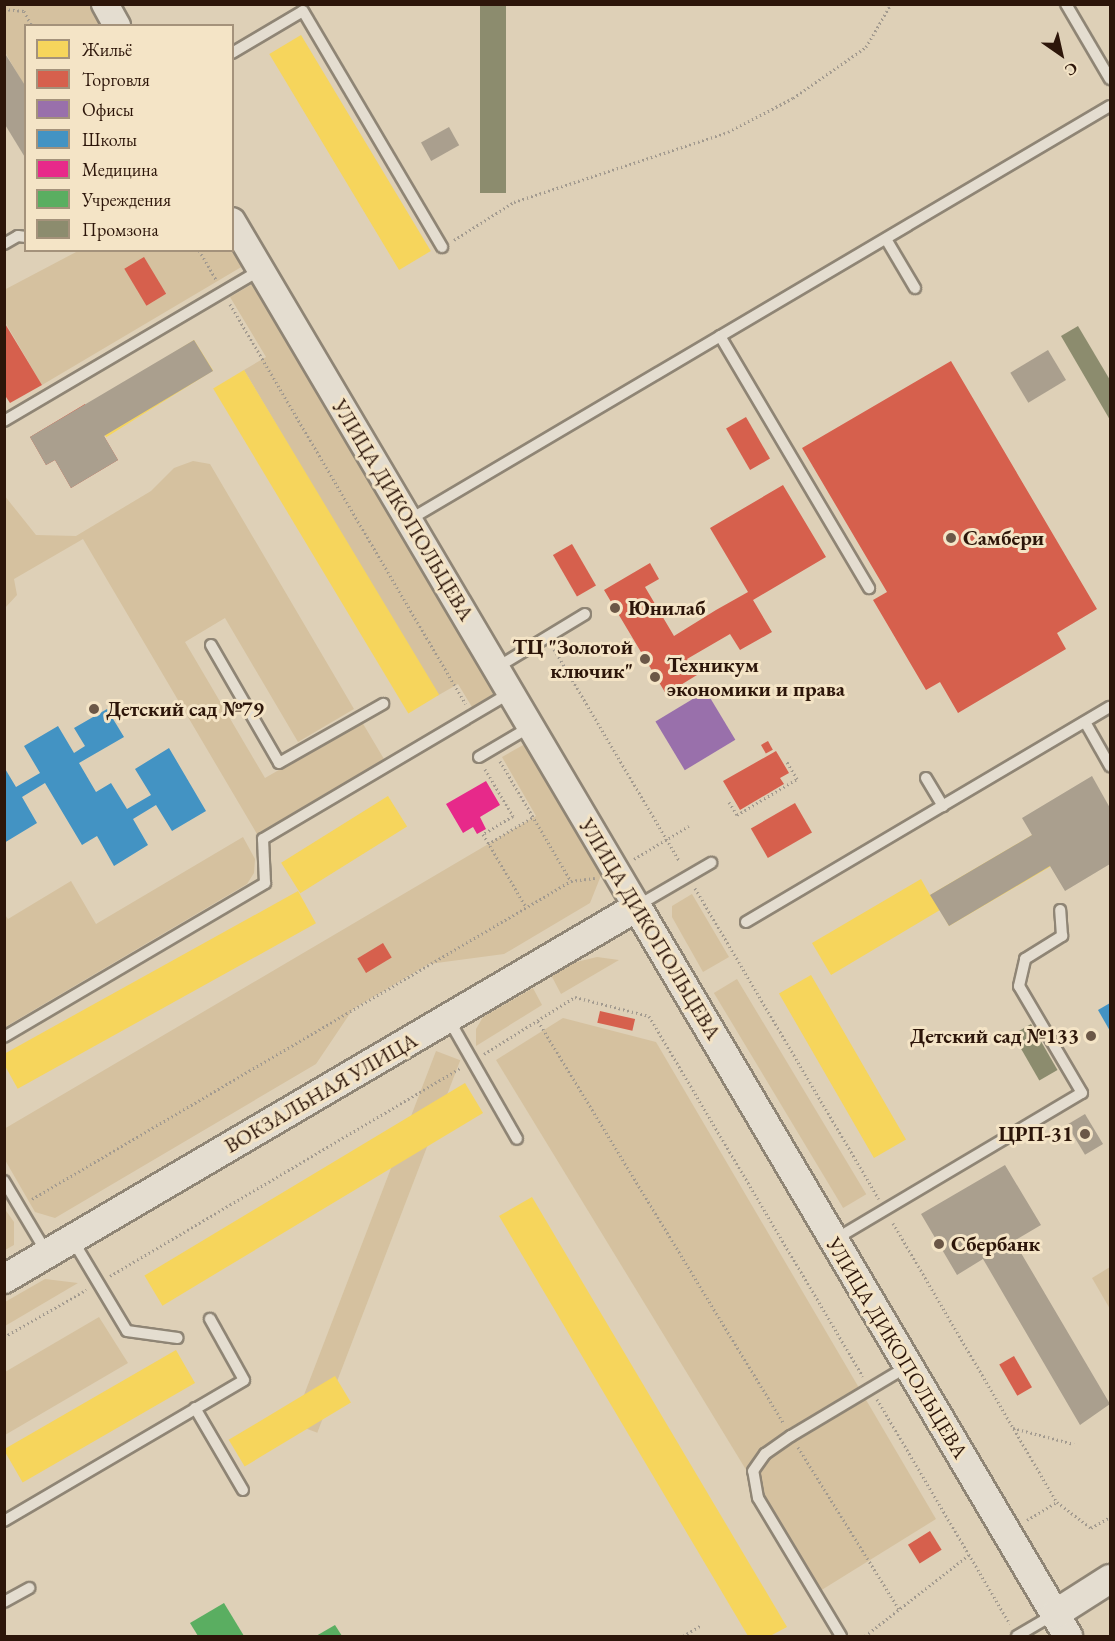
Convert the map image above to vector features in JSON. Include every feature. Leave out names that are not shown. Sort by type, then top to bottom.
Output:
[{"type":"main road","name":"ВОКЗАЛЬНАЯ УЛИЦА","points":[[4,1279],[637,907]]},
{"type":"main road","name":"УЛИЦА ДИКОПОЛЬЦЕВА","points":[[637,907],[1061,1625]]},
{"type":"main road","points":[[1061,1625],[1110,1580]]},
{"type":"street","points":[[105,4],[116,24]]},
{"type":"street","name":"УЛИЦА ДИКОПОЛЬЦЕВА","points":[[234,224],[637,907]]},
{"type":"lane","points":[[1066,4],[1110,80]]},
{"type":"lane","points":[[234,51],[303,11],[442,248]]},
{"type":"lane","points":[[409,520],[1110,106]]},
{"type":"lane","points":[[4,244],[18,236],[24,237]]},
{"type":"lane","points":[[886,239],[915,288]]},
{"type":"lane","points":[[4,421],[261,270]]},
{"type":"lane","points":[[720,336],[869,588]]},
{"type":"lane","points":[[496,668],[585,614]]},
{"type":"lane","points":[[211,645],[279,763],[383,704]]},
{"type":"lane","points":[[4,1037],[266,883],[263,839],[510,693]]},
{"type":"lane","points":[[746,922],[1110,707]]},
{"type":"lane","points":[[1085,722],[1110,766]]},
{"type":"lane","points":[[479,757],[531,726]]},
{"type":"lane","points":[[926,778],[943,806]]},
{"type":"lane","points":[[637,907],[711,863]]},
{"type":"lane","points":[[833,1240],[1082,1093],[1018,986],[1024,959],[1062,936],[1060,910]]},
{"type":"lane","points":[[448,1018],[517,1139]]},
{"type":"lane","points":[[4,1181],[47,1253]]},
{"type":"lane","points":[[72,1239],[127,1331],[178,1338]]},
{"type":"lane","points":[[4,1521],[244,1380],[210,1319]]},
{"type":"lane","points":[[841,1636],[758,1498],[753,1471],[765,1454],[791,1436],[908,1365]]},
{"type":"lane","points":[[195,1408],[243,1490]]},
{"type":"lane","points":[[4,1602],[29,1588]]},
{"type":"lane","points":[[1017,1636],[1061,1625]]},
{"type":"path","points":[[442,248],[514,202],[728,132],[793,98],[866,47],[891,4]]},
{"type":"path","points":[[4,9],[24,11],[31,24]]},
{"type":"path","points":[[200,252],[473,715]]},
{"type":"path","points":[[548,638],[680,862]]},
{"type":"path","points":[[493,749],[571,881]]},
{"type":"path","points":[[479,757],[513,816],[483,834],[526,907]]},
{"type":"path","points":[[729,802],[737,815],[797,779],[786,760]]},
{"type":"path","points":[[488,844],[533,817]]},
{"type":"path","points":[[632,860],[689,825]]},
{"type":"path","points":[[19,1206],[571,881],[602,877]]},
{"type":"path","points":[[695,888],[1058,1502],[1091,1528],[1110,1517]]},
{"type":"path","points":[[4,1337],[472,1061],[575,997],[649,1016],[1017,1636]]},
{"type":"path","points":[[538,1021],[900,1611]]},
{"type":"path","points":[[1013,1428],[1074,1444]]},
{"type":"path","points":[[1027,1520],[1058,1502]]},
{"type":"path","points":[[865,1636],[900,1611],[970,1554]]},
{"type":"path","points":[[683,1636],[701,1625]]},
{"type":"shaded area","points":[[4,5],[89,5],[101,24],[24,24],[24,85],[5,52]]},
{"type":"shaded area","points":[[234,249],[243,266],[42,385],[5,322],[4,290],[76,252],[234,252]]},
{"type":"shaded area","points":[[254,283],[495,693],[472,707],[458,684],[437,696],[244,370],[266,357],[230,297]]},
{"type":"shaded area","points":[[193,461],[210,464],[354,709],[298,742],[225,618],[185,642],[265,778],[362,722],[384,759],[257,834],[83,539],[14,579],[17,595],[5,608],[4,495],[36,535],[76,536],[151,491],[174,468]]},
{"type":"shaded area","points":[[525,744],[602,873],[590,903],[504,954],[429,964],[353,1009],[316,1064],[55,1218],[35,1212],[5,1160],[4,1129],[536,816],[502,757]]},
{"type":"shaded area","points":[[243,837],[255,859],[254,873],[247,884],[5,1027],[5,915],[8,919],[71,881],[96,924]]},
{"type":"shaded area","points":[[692,894],[729,957],[703,972],[672,917],[672,906]]},
{"type":"shaded area","points":[[597,957],[619,960],[561,994],[551,975],[572,963]]},
{"type":"shaded area","points":[[737,979],[866,1194],[843,1208],[714,993]]},
{"type":"shaded area","points":[[533,988],[542,1005],[476,1046],[476,1029],[483,1017]]},
{"type":"shaded area","points":[[563,1018],[656,1042],[936,1519],[820,1591],[496,1060]]},
{"type":"shaded area","points":[[436,1051],[460,1060],[317,1433],[293,1423]]},
{"type":"shaded area","points":[[4,1208],[14,1222],[14,1245],[5,1250]]},
{"type":"shaded area","points":[[1110,1267],[1110,1309],[1092,1278]]},
{"type":"shaded area","points":[[45,1279],[78,1283],[5,1326],[5,1302]]},
{"type":"shaded area","points":[[99,1317],[128,1363],[5,1435],[5,1372]]},
{"type":"building: Жильё","points":[[301,35],[431,251],[399,270],[269,54]]},
{"type":"building: Жильё","points":[[194,340],[213,371],[106,437],[87,407]]},
{"type":"building: Жильё","points":[[244,370],[439,695],[408,713],[213,389]]},
{"type":"building: Жильё","points":[[388,796],[407,827],[300,893],[281,863]]},
{"type":"building: Жильё","points":[[1039,831],[1058,862],[949,926],[940,910],[831,975],[812,943],[921,879],[930,895]]},
{"type":"building: Жильё","points":[[298,891],[316,923],[18,1089],[4,1064],[4,1054]]},
{"type":"building: Жильё","points":[[811,975],[906,1140],[874,1158],[779,993]]},
{"type":"building: Жильё","points":[[465,1083],[483,1113],[162,1306],[144,1276]]},
{"type":"building: Жильё","points":[[532,1197],[787,1627],[770,1636],[748,1636],[499,1216]]},
{"type":"building: Жильё","points":[[176,1350],[195,1383],[23,1482],[4,1449]]},
{"type":"building: Жильё","points":[[335,1376],[351,1403],[245,1466],[229,1440]]},
{"type":"building: Торговля","points":[[144,257],[166,294],[146,306],[124,269]]},
{"type":"building: Торговля","points":[[4,322],[42,385],[10,403],[4,394]]},
{"type":"building: Торговля","points":[[951,361],[1097,609],[1057,633],[1066,649],[958,713],[940,682],[926,690],[873,600],[887,592],[802,448]]},
{"type":"building: Торговля","points":[[85,404],[118,460],[71,488],[55,460],[46,465],[30,437]]},
{"type":"building: Торговля","points":[[746,417],[770,459],[750,470],[726,428]]},
{"type":"building: Торговля","points":[[783,485],[826,557],[753,600],[772,632],[740,650],[730,634],[687,659],[697,675],[666,694],[604,590],[650,563],[659,579],[645,587],[674,636],[748,592],[710,528]]},
{"type":"building: Торговля","points":[[572,544],[596,586],[577,597],[553,555]]},
{"type":"building: Торговля","points":[[768,741],[773,750],[766,754],[761,745]]},
{"type":"building: Торговля","points":[[776,751],[789,773],[780,778],[784,784],[740,810],[723,781]]},
{"type":"building: Торговля","points":[[795,803],[812,832],[768,858],[751,828]]},
{"type":"building: Торговля","points":[[383,943],[392,958],[366,973],[357,958]]},
{"type":"building: Торговля","points":[[600,1011],[635,1019],[632,1031],[597,1023]]},
{"type":"building: Торговля","points":[[1014,1356],[1032,1387],[1017,1396],[999,1364]]},
{"type":"building: Торговля","points":[[930,1531],[942,1550],[920,1563],[908,1545]]},
{"type":"building: Офисы","points":[[706,691],[735,740],[685,770],[655,721]]},
{"type":"building: Школы","points":[[107,709],[124,737],[79,763],[96,792],[111,783],[127,809],[151,795],[135,769],[169,748],[206,811],[172,831],[156,805],[133,819],[148,845],[114,866],[97,836],[82,845],[45,783],[22,797],[37,823],[4,843],[4,767],[16,787],[40,773],[24,746],[58,726],[74,753],[85,746],[74,728]]},
{"type":"building: Школы","points":[[1110,1003],[1110,1031],[1098,1010]]},
{"type":"building: Медицина","points":[[486,781],[500,805],[480,817],[486,829],[477,834],[473,827],[463,833],[446,804]]},
{"type":"building: Учреждения","points":[[224,1603],[244,1636],[198,1636],[190,1623]]},
{"type":"building: Учреждения","points":[[335,1625],[342,1636],[316,1636]]},
{"type":"building: Промзона","points":[[480,4],[506,4],[506,193],[480,193]]},
{"type":"building: Промзона","points":[[1078,326],[1110,380],[1110,420],[1061,336]]},
{"type":"building: Промзона","points":[[1031,1024],[1058,1070],[1039,1080],[1013,1034]]},
{"type":"building: Прочее","points":[[4,52],[24,84],[24,156],[4,123]]},
{"type":"building: Прочее","points":[[449,127],[459,145],[431,161],[421,143]]},
{"type":"building: Прочее","points":[[194,340],[213,371],[104,436],[118,460],[71,488],[55,460],[46,465],[30,437]]},
{"type":"building: Прочее","points":[[1048,350],[1066,380],[1028,403],[1010,373]]},
{"type":"building: Прочее","points":[[1092,776],[1110,808],[1110,864],[1065,891],[1050,866],[949,926],[930,895],[1032,835],[1022,818]]},
{"type":"building: Прочее","name":"ЦРП-31","points":[[1085,1114],[1103,1144],[1085,1155],[1067,1125]]},
{"type":"building: Прочее","points":[[1005,1165],[1041,1225],[1014,1241],[1110,1404],[1080,1425],[983,1259],[957,1275],[921,1214]]},
{"type":"place","name":"Самбери","points":[[951,538]]},
{"type":"place","name":"Юнилаб","points":[[615,608]]},
{"type":"place","name":"ТЦ \"Золотой ключик\"","points":[[645,659]]},
{"type":"place","name":"Техникум экономики и права","points":[[655,677]]},
{"type":"place","name":"Детский сад №79","points":[[94,709]]},
{"type":"place","name":"Детский сад №133","points":[[1091,1036]]},
{"type":"place","name":"ЦРП-31","points":[[1085,1134]]},
{"type":"place","name":"Сбербанк","points":[[939,1244]]}]
